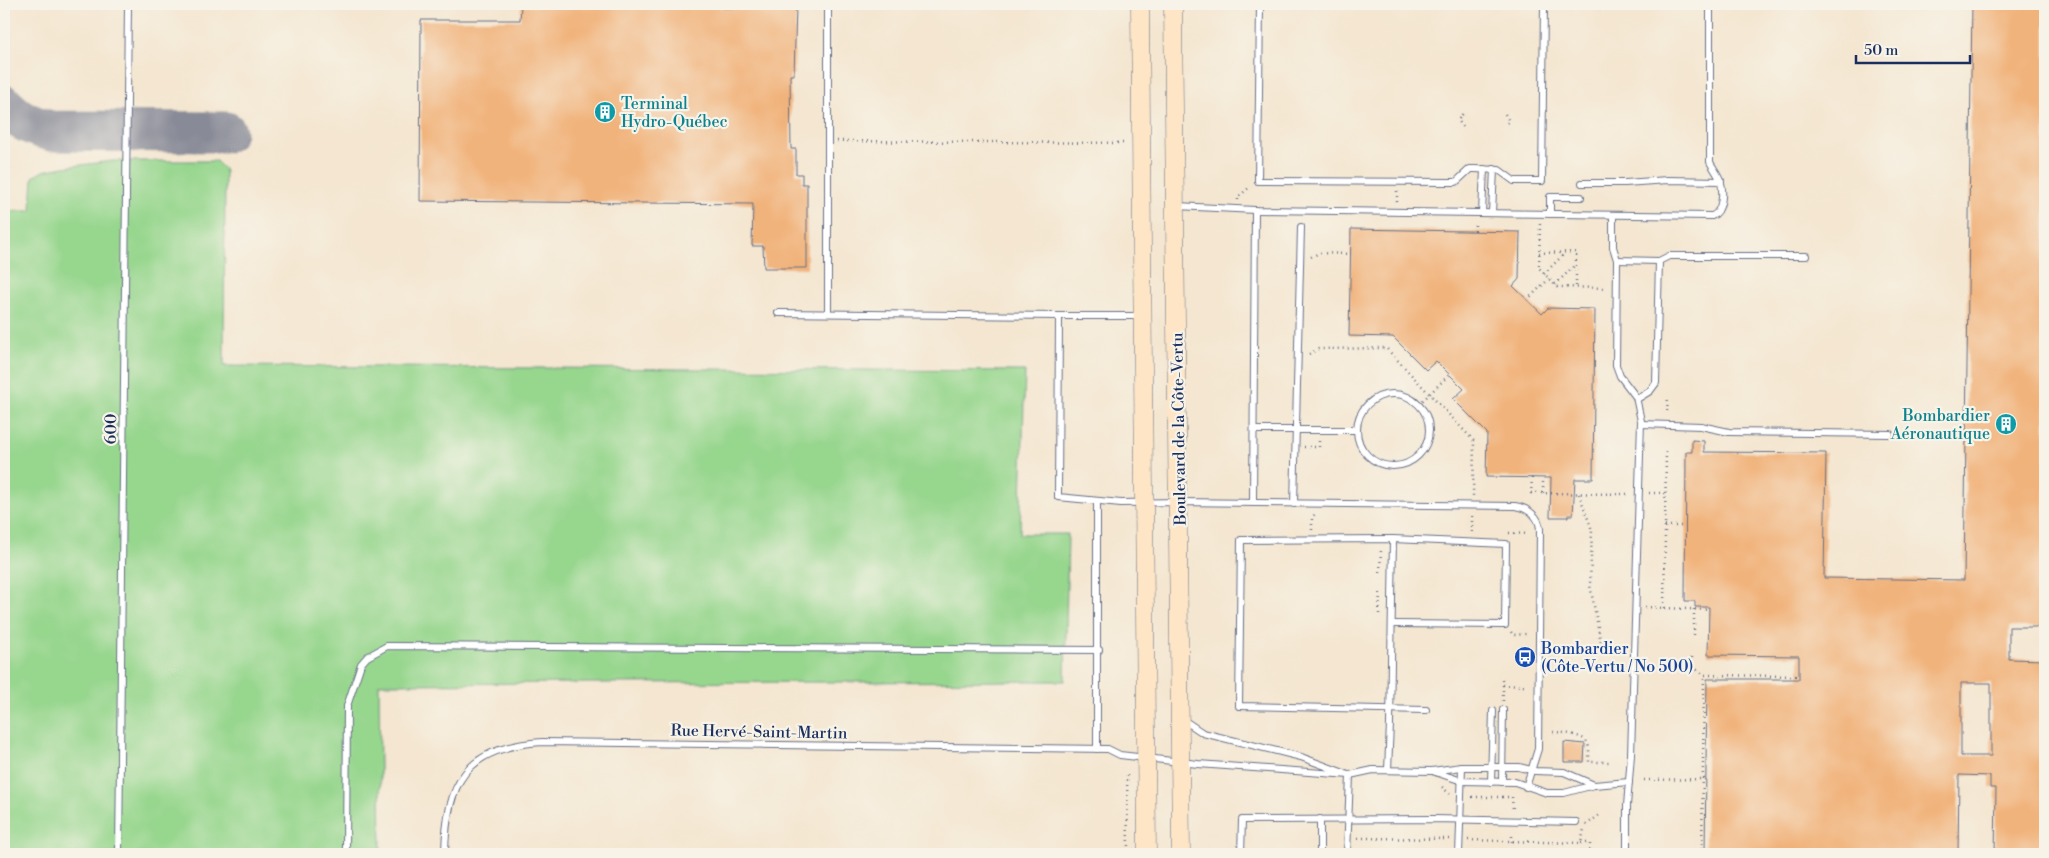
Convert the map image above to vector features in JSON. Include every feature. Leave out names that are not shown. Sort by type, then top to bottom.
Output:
[{"type":"street","points":[[1140,4],[1147,854]]},
{"type":"street","name":"Boulevard de la Côte-Vertu","points":[[1173,4],[1181,854]]},
{"type":"lane","name":"600","points":[[119,854],[128,4]]},
{"type":"lane","points":[[828,4],[828,313]]},
{"type":"lane","points":[[1260,4],[1258,181],[1397,182],[1456,182],[1470,169],[1494,169],[1502,172],[1514,181],[1542,181],[1544,4]]},
{"type":"lane","points":[[1175,206],[1255,210],[1712,216],[1720,208],[1721,181],[1710,162],[1710,4]]},
{"type":"lane","points":[[1482,213],[1484,169]]},
{"type":"lane","points":[[1492,213],[1494,169]]},
{"type":"lane","points":[[1582,183],[1668,180],[1721,181]]},
{"type":"lane","points":[[1550,214],[1550,197],[1582,198]]},
{"type":"lane","points":[[1253,503],[1255,210]]},
{"type":"lane","points":[[1614,215],[1613,247],[1617,260],[1616,365],[1620,376],[1637,399],[1641,424],[1627,854]]},
{"type":"lane","points":[[1294,504],[1301,227]]},
{"type":"lane","points":[[1617,260],[1659,261],[1669,256],[1806,256]]},
{"type":"lane","points":[[1637,399],[1650,391],[1656,383],[1659,261]]},
{"type":"lane","points":[[778,313],[1142,316]]},
{"type":"lane","points":[[1059,316],[1058,497],[1143,503],[1515,506],[1521,507],[1538,519],[1540,529],[1538,749],[1526,787]]},
{"type":"lane","points":[[1384,394],[1408,397],[1419,404],[1427,419],[1429,437],[1425,448],[1417,457],[1407,464],[1396,467],[1384,466],[1373,461],[1364,453],[1358,442],[1356,430],[1358,418],[1364,408],[1384,394]]},
{"type":"lane","points":[[1641,424],[1701,426],[1729,432],[1890,434]]},
{"type":"lane","points":[[1254,430],[1356,430]]},
{"type":"lane","points":[[1097,501],[1099,650],[1097,749]]},
{"type":"lane","points":[[1388,770],[1393,539]]},
{"type":"lane","points":[[1392,624],[1505,625],[1506,544],[1393,539],[1241,540],[1239,706],[1426,710]]},
{"type":"lane","points":[[346,854],[347,706],[361,664],[367,656],[387,646],[1099,650]]},
{"type":"lane","points":[[1502,782],[1503,710]]},
{"type":"lane","points":[[1491,782],[1493,711]]},
{"type":"lane","points":[[1180,718],[1203,733],[1301,757],[1350,775],[1347,854]]},
{"type":"lane","name":"Rue Hervé-Saint-Martin","points":[[446,854],[447,825],[452,802],[462,778],[471,766],[485,754],[522,743],[1108,749],[1120,755],[1350,775],[1373,770],[1432,771]]},
{"type":"lane","points":[[1432,771],[1462,767],[1519,767],[1531,770],[1564,772],[1594,785]]},
{"type":"lane","points":[[1460,854],[1462,767]]},
{"type":"lane","points":[[1432,771],[1462,784],[1515,782],[1541,792],[1556,793],[1594,785],[1629,782]]},
{"type":"lane","points":[[1241,854],[1242,820],[1348,818],[1576,822]]},
{"type":"lane","points":[[1320,819],[1320,854]]},
{"type":"path","points":[[1463,127],[1458,120],[1464,112]]},
{"type":"path","points":[[1505,114],[1510,121],[1505,126]]},
{"type":"path","points":[[828,141],[1140,143]]},
{"type":"path","points":[[1238,209],[1238,197],[1258,181]]},
{"type":"path","points":[[1397,182],[1397,212]]},
{"type":"path","points":[[1474,231],[1475,223]]},
{"type":"path","points":[[1540,226],[1539,268],[1557,287],[1605,288]]},
{"type":"path","points":[[1544,274],[1566,252]]},
{"type":"path","points":[[1540,253],[1576,252],[1576,287]]},
{"type":"path","points":[[1319,253],[1351,254]]},
{"type":"path","points":[[1555,285],[1576,264]]},
{"type":"path","points":[[1527,300],[1549,279]]},
{"type":"path","points":[[1318,349],[1386,348],[1474,441],[1473,496]]},
{"type":"path","points":[[1419,404],[1450,375]]},
{"type":"path","points":[[1667,411],[1668,397]]},
{"type":"path","points":[[1664,608],[1666,452]]},
{"type":"path","points":[[1532,478],[1531,493],[1627,494]]},
{"type":"path","points":[[1543,478],[1543,493]]},
{"type":"path","points":[[1648,494],[1665,493]]},
{"type":"path","points":[[1579,494],[1592,530],[1590,585],[1602,653]]},
{"type":"path","points":[[1312,539],[1312,518],[1315,514]]},
{"type":"path","points":[[1665,526],[1686,526]]},
{"type":"path","points":[[1508,533],[1528,534]]},
{"type":"path","points":[[1380,550],[1380,572]]},
{"type":"path","points":[[1379,614],[1380,591]]},
{"type":"path","points":[[1645,607],[1709,610]]},
{"type":"path","points":[[1694,609],[1694,636]]},
{"type":"path","points":[[1692,657],[1692,666],[1704,675],[1799,676]]},
{"type":"path","points":[[1702,854],[1704,675]]},
{"type":"path","points":[[1502,680],[1503,710]]},
{"type":"path","points":[[1503,685],[1525,686]]},
{"type":"path","points":[[1553,732],[1570,733],[1584,740],[1588,745],[1589,762],[1609,762]]},
{"type":"path","points":[[1127,775],[1128,854]]},
{"type":"path","points":[[1644,780],[1704,779]]},
{"type":"path","points":[[1442,787],[1462,784],[1472,798],[1512,797],[1513,813]]},
{"type":"path","points":[[1581,843],[1583,830],[1602,813]]},
{"type":"path","points":[[1512,830],[1512,842]]},
{"type":"path","points":[[1356,838],[1452,840]]},
{"type":"path","points":[[1467,840],[1590,843],[1590,854]]},
{"type":"green space","points":[[113,161],[216,161],[225,170],[224,366],[1025,371],[1020,534],[1068,534],[1065,681],[379,684],[381,854],[4,854],[4,211],[31,211],[33,177],[43,171]]},
{"type":"building","name":"Terminal Hydro-Québec","points":[[625,4],[641,4],[641,7],[703,7],[703,4],[721,4],[721,8],[796,7],[794,75],[790,75],[791,149],[796,149],[796,174],[802,174],[802,184],[807,184],[807,268],[764,268],[763,246],[752,246],[753,204],[420,201],[421,20],[520,20],[521,6],[625,7]]},
{"type":"building","name":"Bombardier Aéronautique","points":[[1972,4],[2045,4],[2045,627],[2009,627],[2009,659],[2045,660],[2045,854],[1995,854],[1996,788],[1990,788],[1990,776],[1959,775],[1958,854],[1705,854],[1707,679],[1799,679],[1799,656],[1708,655],[1709,607],[1695,607],[1695,601],[1685,601],[1686,452],[1692,452],[1692,440],[1704,441],[1704,452],[1826,453],[1824,578],[1964,580]],"holes":[[[1961,683],[1991,683],[1991,756],[1961,756]]]},
{"type":"building","points":[[1351,229],[1520,232],[1519,279],[1513,286],[1542,314],[1548,308],[1595,309],[1593,479],[1575,479],[1573,515],[1568,515],[1568,517],[1550,517],[1551,478],[1486,477],[1487,433],[1453,399],[1464,389],[1436,361],[1426,370],[1393,337],[1349,336]]},
{"type":"building","points":[[1564,742],[1585,744],[1584,762],[1564,762]]},
{"type":"taxiway","points":[[4,105],[25,122],[51,131],[226,132]]},
{"type":"place","name":"Terminal Hydro-Québec","points":[[605,112]]},
{"type":"place","name":"Bombardier Aéronautique","points":[[2006,424]]},
{"type":"place","name":"Bombardier (Côte-Vertu / No 500)","points":[[1525,657]]}]
